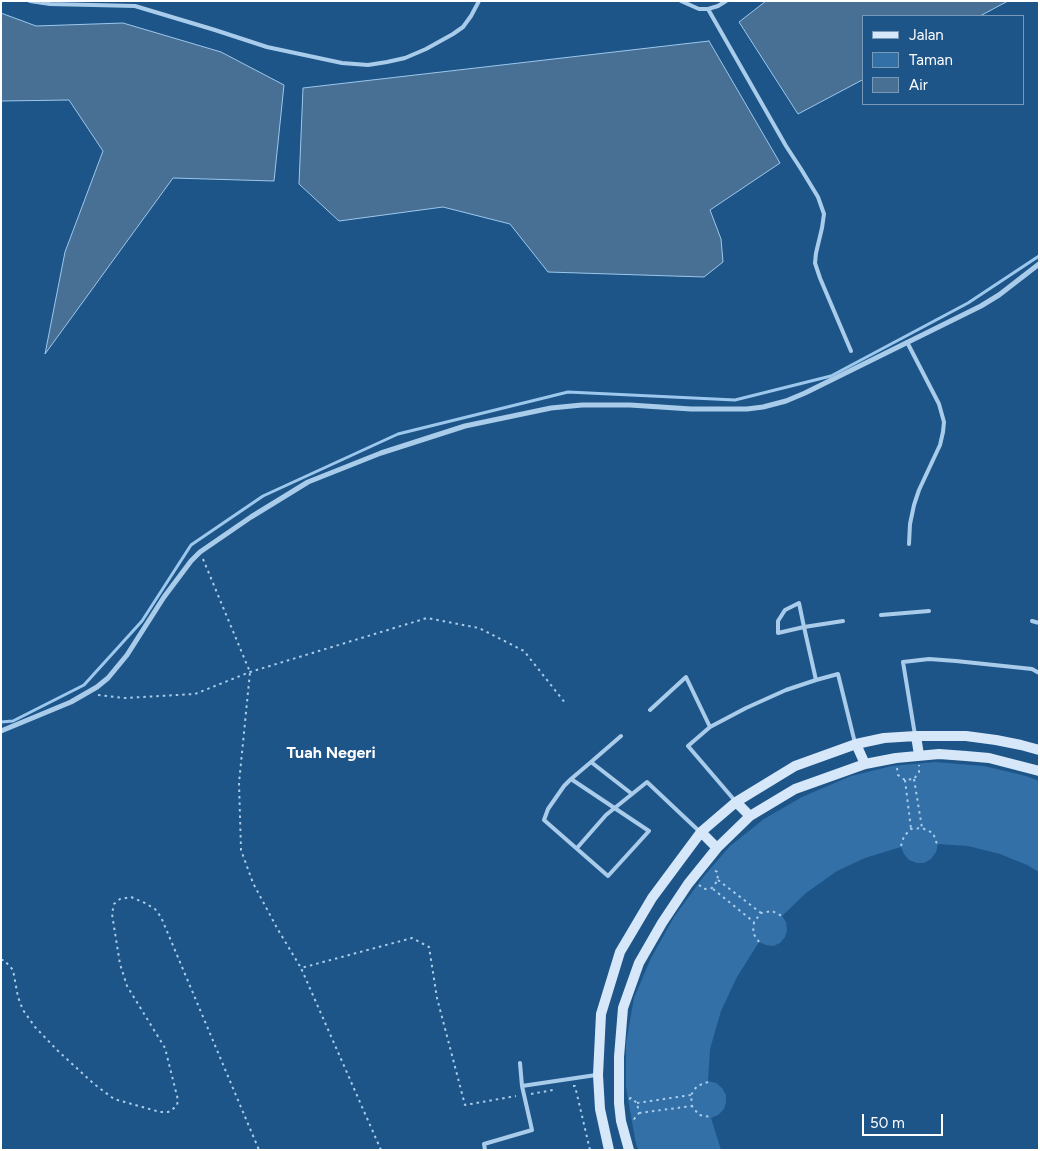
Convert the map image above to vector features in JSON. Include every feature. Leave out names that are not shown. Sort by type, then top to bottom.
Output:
[{"type":"street","points":[[1,731],[71,702],[97,687],[108,678],[127,655],[164,597],[200,552],[251,517],[308,482],[381,453],[465,426],[551,408],[582,405],[715,409],[763,407],[806,394],[981,306],[999,295],[1039,264]]},
{"type":"street","points":[[916,736],[919,755]]},
{"type":"street","points":[[625,1137],[608,1145],[600,1110],[598,1074],[601,1014],[620,952],[652,898],[701,832],[736,802],[795,766],[856,744],[884,738],[966,736],[1012,743],[1039,750]]},
{"type":"street","points":[[856,744],[865,764]]},
{"type":"street","points":[[629,1150],[621,1121],[619,1057],[623,1008],[639,963],[662,923],[692,879],[717,848],[750,816],[795,789],[865,764],[896,758],[939,754],[989,758],[1039,771]]},
{"type":"street","points":[[736,802],[750,816]]},
{"type":"street","points":[[701,832],[717,848]]},
{"type":"lane","points":[[30,1],[50,4],[135,6],[267,47],[342,63],[368,65],[406,58],[453,34],[463,27],[479,1]]},
{"type":"lane","points":[[681,1],[699,8],[708,9],[726,1]]},
{"type":"lane","points":[[708,9],[786,146],[818,197],[824,214],[815,263],[851,352]]},
{"type":"lane","points":[[907,342],[939,404],[944,422],[940,445],[914,505],[910,524],[909,544]]},
{"type":"lane","points":[[816,680],[804,626],[800,602],[785,610],[778,621],[778,633],[804,626],[843,621]]},
{"type":"lane","points":[[882,615],[929,611]]},
{"type":"lane","points":[[1032,621],[1039,623]]},
{"type":"lane","points":[[916,736],[903,662],[929,660],[956,661],[1032,669],[1039,673]]},
{"type":"lane","points":[[736,802],[688,746],[710,727],[746,708],[786,690],[838,674],[856,744]]},
{"type":"lane","points":[[650,710],[686,677],[710,727]]},
{"type":"lane","points":[[571,779],[649,831],[608,876],[544,820],[548,809],[564,786],[571,779],[621,736]]},
{"type":"lane","points":[[591,762],[632,794]]},
{"type":"lane","points":[[577,848],[606,815],[647,782],[701,832]]},
{"type":"lane","points":[[485,1150],[484,1144],[532,1130],[522,1086],[520,1063]]},
{"type":"lane","points":[[522,1086],[598,1074]]},
{"type":"path","points":[[200,552],[250,672],[239,783],[241,850],[253,883],[301,968],[381,1150]]},
{"type":"path","points":[[84,694],[125,698],[195,694],[250,672],[427,618],[479,628],[524,651],[566,704]]},
{"type":"path","points":[[919,755],[919,772],[914,779],[922,828]]},
{"type":"path","points":[[896,758],[898,776],[905,780],[914,779]]},
{"type":"path","points":[[905,780],[911,829]]},
{"type":"path","points":[[901,846],[904,836],[911,829],[922,828],[933,833],[937,844]]},
{"type":"path","points":[[692,879],[704,889],[712,888],[718,880],[717,872],[705,863]]},
{"type":"path","points":[[718,880],[761,913]]},
{"type":"path","points":[[712,888],[754,922]]},
{"type":"path","points":[[1,960],[4,960],[13,970],[18,997],[23,1010],[35,1027],[94,1084],[114,1099],[160,1112],[168,1112],[177,1105],[178,1100],[165,1048],[127,986],[120,964],[112,914],[114,904],[120,899],[131,897],[154,909],[161,917],[260,1150]]},
{"type":"path","points":[[759,942],[753,933],[754,922],[761,913],[772,911],[782,916]]},
{"type":"path","points":[[301,968],[412,938],[429,947],[437,998],[464,1105],[558,1089]]},
{"type":"path","points":[[708,1082],[697,1086],[691,1096],[692,1106],[699,1115],[711,1118]]},
{"type":"path","points":[[566,1088],[575,1086],[590,1150]]},
{"type":"path","points":[[637,1103],[691,1096]]},
{"type":"path","points":[[619,1100],[631,1098],[637,1103],[639,1113]]},
{"type":"path","points":[[621,1121],[634,1119],[639,1113],[692,1106]]},
{"type":"green space","points":[[935,762],[984,766],[1039,781],[1039,872],[1000,854],[968,846],[938,844],[936,852],[931,859],[924,863],[909,860],[901,847],[865,858],[837,871],[806,893],[782,916],[786,922],[787,930],[785,937],[780,943],[773,946],[759,942],[737,977],[721,1011],[710,1049],[708,1081],[716,1083],[726,1095],[724,1109],[718,1115],[711,1118],[721,1150],[638,1150],[626,1087],[626,1043],[634,998],[651,958],[674,917],[704,876],[730,846],[764,819],[802,797],[851,776],[892,766]]},
{"type":"water","points":[[766,1],[1008,1],[982,15],[862,15],[862,80],[798,114],[739,22]]},
{"type":"water","points":[[1,13],[36,26],[123,23],[221,52],[284,85],[274,181],[173,178],[45,354],[65,252],[103,151],[69,100],[1,101]]},
{"type":"water","points":[[709,41],[780,163],[710,210],[721,239],[723,262],[704,277],[548,272],[510,224],[443,207],[339,221],[299,184],[303,88]]},
{"type":"waterway","points":[[1,722],[13,721],[84,685],[142,621],[191,545],[263,496],[398,434],[568,392],[735,400],[831,376],[968,303],[1039,256]]},
{"type":"district","name":"Tuah Negeri","points":[[331,753]]}]
